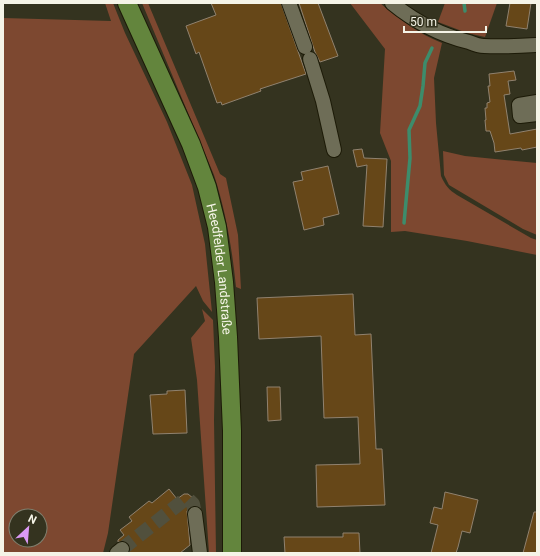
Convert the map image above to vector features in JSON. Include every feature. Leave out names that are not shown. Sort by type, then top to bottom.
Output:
[{"type":"main road","name":"Heedfelder Landstraße","points":[[127,3],[191,144],[207,187],[217,227],[224,282],[228,337],[232,431],[232,553]]},
{"type":"street","points":[[289,3],[308,53],[323,101],[334,150]]},
{"type":"street","points":[[392,3],[420,22],[447,36],[483,46],[505,47],[537,45]]},
{"type":"street","points":[[537,102],[519,105],[520,116],[537,114]]},
{"type":"street","points":[[195,514],[200,553]]},
{"type":"shaded area","points":[[105,3],[113,3],[125,33],[167,122],[192,185],[205,244],[212,312],[203,301],[196,286],[134,354],[108,533],[103,553],[3,553],[3,18],[111,21]]},
{"type":"shaded area","points":[[142,3],[148,3],[220,174],[226,178],[238,235],[241,289],[236,287],[228,230],[214,175]]},
{"type":"shaded area","points":[[350,3],[380,3],[410,26],[442,43],[434,78],[436,123],[441,176],[448,187],[457,195],[537,240],[537,255],[467,241],[405,231],[391,232],[391,161],[380,133],[385,49]]},
{"type":"shaded area","points":[[445,3],[497,3],[485,37],[467,33],[438,22]]},
{"type":"shaded area","points":[[443,151],[465,156],[537,163],[537,235],[523,229],[449,185],[444,175]]},
{"type":"shaded area","points":[[202,309],[213,320],[215,367],[214,420],[216,553],[209,553],[197,380],[191,338],[205,321]]},
{"type":"building","points":[[211,3],[281,3],[306,74],[260,89],[261,91],[222,105],[221,102],[217,103],[199,52],[196,54],[186,26],[216,15]]},
{"type":"building","points":[[299,3],[318,3],[338,56],[320,62],[315,52]]},
{"type":"building","points":[[510,3],[531,3],[527,29],[506,26]]},
{"type":"building","points":[[514,71],[516,80],[508,81],[510,94],[504,95],[510,134],[537,129],[537,147],[522,150],[521,148],[495,152],[490,131],[486,131],[485,120],[485,108],[487,108],[487,103],[490,102],[488,86],[490,86],[489,74]]},
{"type":"building","points":[[362,149],[364,158],[387,159],[383,227],[363,226],[367,165],[357,167],[353,150]]},
{"type":"building","points":[[328,166],[339,214],[323,218],[324,225],[304,230],[293,182],[303,180],[301,172]]},
{"type":"building","points":[[353,294],[355,335],[371,334],[376,449],[382,449],[385,505],[317,507],[316,465],[360,464],[358,417],[324,418],[321,336],[259,339],[257,298]]},
{"type":"building","points":[[267,387],[280,387],[281,420],[268,421]]},
{"type":"building","points":[[185,390],[187,433],[153,434],[150,395],[167,394],[167,391]]},
{"type":"building","points":[[169,489],[177,499],[184,494],[188,494],[199,503],[199,507],[194,506],[187,511],[190,545],[180,553],[129,553],[130,548],[128,543],[125,541],[118,542],[118,540],[124,535],[120,530],[132,521],[129,517],[149,501],[152,503]]},
{"type":"building","points":[[445,492],[478,500],[470,533],[462,531],[456,553],[431,553],[438,525],[430,523],[434,507],[442,509]]},
{"type":"building","points":[[534,512],[537,512],[537,553],[523,553]]},
{"type":"building","points":[[343,533],[359,533],[360,553],[285,553],[284,537],[343,537]]},
{"type":"waterway","points":[[464,3],[465,11]]},
{"type":"waterway","points":[[404,223],[410,158],[409,130],[420,106],[425,63],[432,48]]},
{"type":"tunnel","points":[[122,549],[184,500],[188,499],[193,504],[195,514]]}]
